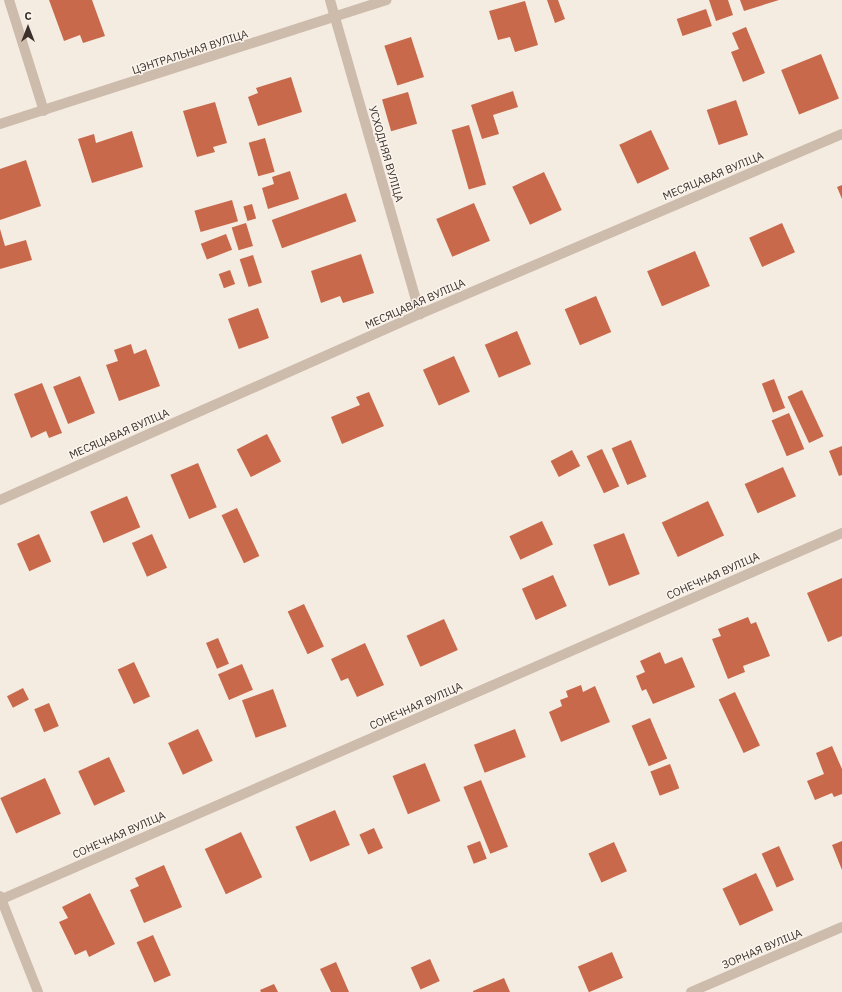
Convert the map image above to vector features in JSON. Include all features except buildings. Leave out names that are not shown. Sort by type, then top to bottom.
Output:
[{"type":"street","points":[[9,0],[44,111]]},
{"type":"street","name":"УСХОДНЯЯ ВУЛІЦА","points":[[330,0],[420,314]]},
{"type":"street","name":"ЦЭНТРАЛЬНАЯ ВУЛІЦА","points":[[0,124],[335,18],[387,0]]},
{"type":"street","name":"МЕСЯЦАВАЯ ВУЛІЦА","points":[[0,500],[420,314],[842,134]]},
{"type":"street","name":"СОНЕЧНАЯ ВУЛІЦА","points":[[0,898],[842,533]]},
{"type":"street","points":[[0,898],[38,992]]},
{"type":"street","name":"ЗОРНАЯ ВУЛІЦА","points":[[691,992],[842,927]]}]
